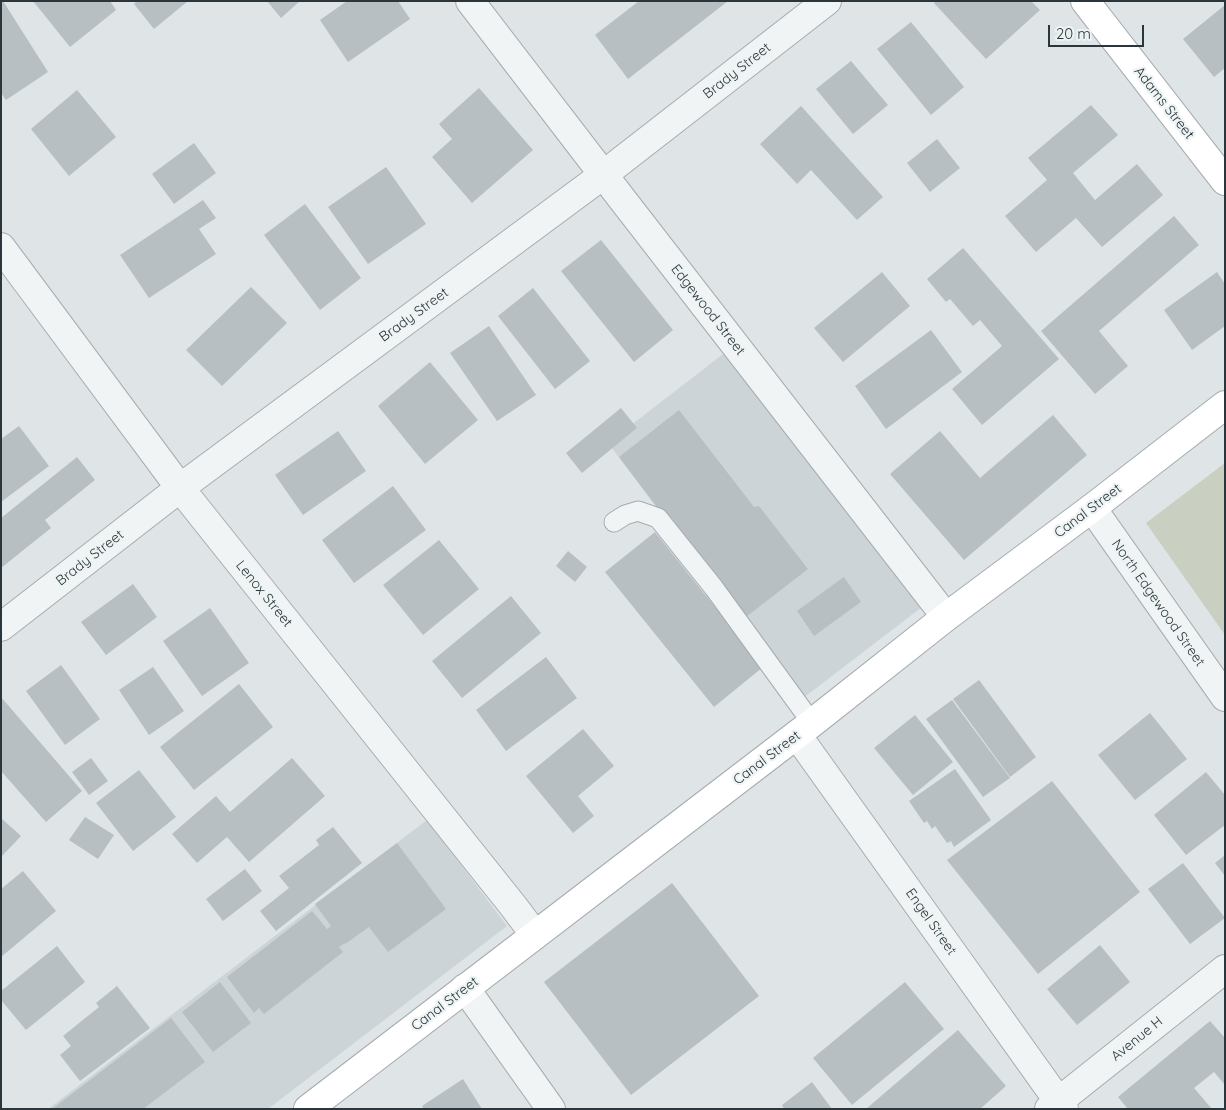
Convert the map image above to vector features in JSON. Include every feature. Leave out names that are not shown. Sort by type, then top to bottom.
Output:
[{"type":"street","name":"Edgewood Street","points":[[470,1],[946,617]]},
{"type":"street","name":"Brady Street","points":[[1,627],[180,488],[603,175],[827,1]]},
{"type":"street","name":"Adams Street","points":[[1085,1],[1225,181]]},
{"type":"street","name":"Lenox Street","points":[[1,247],[180,488],[535,935]]},
{"type":"street","name":"Canal Street","points":[[308,1109],[805,729],[946,617],[1092,508],[1225,405]]},
{"type":"street","name":"North Edgewood Street","points":[[1092,508],[1225,698]]},
{"type":"street","name":"Engel Street","points":[[805,729],[1057,1106]]},
{"type":"street","name":"Avenue H","points":[[1057,1106],[1225,969]]},
{"type":"street","points":[[465,988],[551,1109]]},
{"type":"lane","points":[[614,522],[625,515],[638,511],[658,518],[714,588],[805,729]]},
{"type":"shaded area","points":[[727,351],[922,607],[802,699],[608,443]]},
{"type":"shaded area","points":[[1225,463],[1225,635],[1146,523]]},
{"type":"shaded area","points":[[427,820],[507,926],[268,1109],[48,1109]]},
{"type":"building","points":[[1,1],[3,1],[48,72],[6,100],[1,93]]},
{"type":"building","points":[[33,1],[110,1],[116,10],[70,47]]},
{"type":"building","points":[[137,1],[188,1],[154,29],[134,4]]},
{"type":"building","points":[[267,1],[300,1],[281,18]]},
{"type":"building","points":[[347,1],[398,1],[410,19],[348,62],[320,20]]},
{"type":"building","points":[[639,1],[728,1],[628,79],[595,35]]},
{"type":"building","points":[[936,1],[1031,1],[1040,10],[986,59],[934,3]]},
{"type":"building","points":[[1225,5],[1225,68],[1214,77],[1183,39]]},
{"type":"building","points":[[911,22],[964,87],[931,115],[877,49]]},
{"type":"building","points":[[851,61],[888,105],[853,134],[816,89]]},
{"type":"building","points":[[479,88],[533,150],[472,203],[432,157],[452,139],[439,124]]},
{"type":"building","points":[[77,90],[116,137],[69,176],[31,129]]},
{"type":"building","points":[[1091,105],[1118,135],[1073,173],[1095,200],[1137,164],[1163,195],[1102,247],[1076,218],[1036,252],[1005,216],[1047,180],[1028,158]]},
{"type":"building","points":[[801,106],[883,197],[857,220],[811,170],[797,184],[760,144]]},
{"type":"building","points":[[937,139],[960,168],[930,192],[907,163]]},
{"type":"building","points":[[194,143],[216,173],[174,204],[152,174]]},
{"type":"building","points":[[386,167],[426,224],[368,264],[328,207]]},
{"type":"building","points":[[203,200],[216,218],[199,229],[216,254],[149,298],[120,255]]},
{"type":"building","points":[[305,204],[361,278],[320,310],[264,235]]},
{"type":"building","points":[[1174,216],[1199,245],[1099,331],[1128,366],[1095,394],[1041,331]]},
{"type":"building","points":[[601,240],[673,330],[634,362],[561,271]]},
{"type":"building","points":[[963,248],[1059,359],[982,425],[952,389],[1002,346],[980,320],[973,326],[950,299],[946,302],[927,279]]},
{"type":"building","points":[[882,272],[910,306],[843,362],[814,328]]},
{"type":"building","points":[[1217,272],[1225,284],[1225,326],[1192,350],[1164,310]]},
{"type":"building","points":[[251,287],[287,323],[222,386],[186,350]]},
{"type":"building","points":[[533,288],[590,361],[555,389],[498,316]]},
{"type":"building","points":[[489,326],[536,395],[497,421],[450,353]]},
{"type":"building","points":[[931,330],[962,372],[886,429],[855,386]]},
{"type":"building","points":[[430,362],[478,420],[425,464],[378,406]]},
{"type":"building","points":[[621,408],[637,428],[582,473],[566,453]]},
{"type":"building","points":[[679,410],[754,507],[759,506],[808,569],[742,620],[619,457]]},
{"type":"building","points":[[1053,415],[1087,455],[964,560],[890,474],[940,431],[980,478]]},
{"type":"building","points":[[19,426],[49,466],[1,502],[1,439]]},
{"type":"building","points":[[338,431],[366,471],[303,515],[275,475]]},
{"type":"building","points":[[77,457],[95,480],[45,520],[51,528],[1,568],[1,518]]},
{"type":"building","points":[[393,486],[426,530],[354,583],[322,540]]},
{"type":"building","points":[[655,532],[763,667],[714,707],[605,572]]},
{"type":"building","points":[[439,540],[479,589],[423,635],[383,585]]},
{"type":"building","points":[[568,551],[587,567],[575,582],[556,566]]},
{"type":"building","points":[[844,577],[861,602],[814,636],[797,611]]},
{"type":"building","points":[[133,584],[157,617],[106,655],[81,622]]},
{"type":"building","points":[[511,596],[541,633],[462,698],[432,661]]},
{"type":"building","points":[[210,608],[249,663],[202,696],[163,641]]},
{"type":"building","points":[[546,657],[577,698],[506,751],[476,710]]},
{"type":"building","points":[[61,665],[100,719],[65,745],[26,691]]},
{"type":"building","points":[[153,667],[184,711],[149,735],[119,690]]},
{"type":"building","points":[[979,680],[1036,757],[1010,777],[953,699]]},
{"type":"building","points":[[239,684],[273,727],[194,790],[160,747]]},
{"type":"building","points":[[1,697],[82,791],[46,822],[1,771]]},
{"type":"building","points":[[952,700],[1010,778],[983,797],[926,719]]},
{"type":"building","points":[[1150,713],[1187,759],[1135,800],[1098,755]]},
{"type":"building","points":[[915,715],[953,762],[913,795],[874,748]]},
{"type":"building","points":[[583,729],[614,766],[578,796],[594,816],[573,833],[526,776]]},
{"type":"building","points":[[91,758],[108,781],[89,795],[72,772]]},
{"type":"building","points":[[292,758],[325,796],[249,862],[227,837],[197,863],[172,834],[216,796],[230,812]]},
{"type":"building","points":[[955,769],[991,820],[954,847],[951,841],[947,843],[935,826],[932,829],[927,821],[924,823],[909,801]]},
{"type":"building","points":[[139,770],[176,817],[133,851],[96,803]]},
{"type":"building","points":[[1206,772],[1225,795],[1225,825],[1186,855],[1154,815]]},
{"type":"building","points":[[1052,781],[1140,892],[1038,974],[947,860]]},
{"type":"building","points":[[85,817],[114,835],[98,859],[69,840]]},
{"type":"building","points":[[1,818],[21,836],[1,857]]},
{"type":"building","points":[[333,827],[362,863],[276,931],[260,911],[289,888],[279,876],[319,845],[316,840]]},
{"type":"building","points":[[397,843],[446,909],[388,952],[369,927],[339,947],[343,952],[264,1014],[259,1008],[254,1013],[227,977],[312,911],[327,929],[331,926],[315,904]]},
{"type":"building","points":[[1225,855],[1225,876],[1215,863]]},
{"type":"building","points":[[1183,863],[1225,918],[1190,944],[1148,889]]},
{"type":"building","points":[[245,869],[262,891],[223,921],[206,899]]},
{"type":"building","points":[[23,871],[56,911],[1,957],[1,889]]},
{"type":"building","points":[[672,883],[759,996],[631,1095],[544,982]]},
{"type":"building","points":[[1100,945],[1130,982],[1077,1025],[1047,989]]},
{"type":"building","points":[[57,946],[85,982],[26,1030],[1,1000],[1,991]]},
{"type":"building","points":[[220,982],[251,1023],[213,1052],[182,1012]]},
{"type":"building","points":[[905,982],[944,1029],[852,1105],[813,1058]]},
{"type":"building","points":[[117,986],[150,1028],[80,1081],[60,1055],[71,1046],[63,1036],[99,1007],[96,1003]]},
{"type":"building","points":[[171,1018],[205,1062],[143,1109],[52,1109]]},
{"type":"building","points":[[1210,1021],[1225,1038],[1225,1085],[1214,1072],[1194,1088],[1212,1109],[1128,1109],[1118,1097]]},
{"type":"building","points":[[958,1030],[1006,1086],[980,1109],[866,1109]]},
{"type":"building","points":[[463,1079],[482,1109],[424,1109],[422,1106]]},
{"type":"building","points":[[812,1082],[832,1109],[784,1109],[782,1105]]}]
